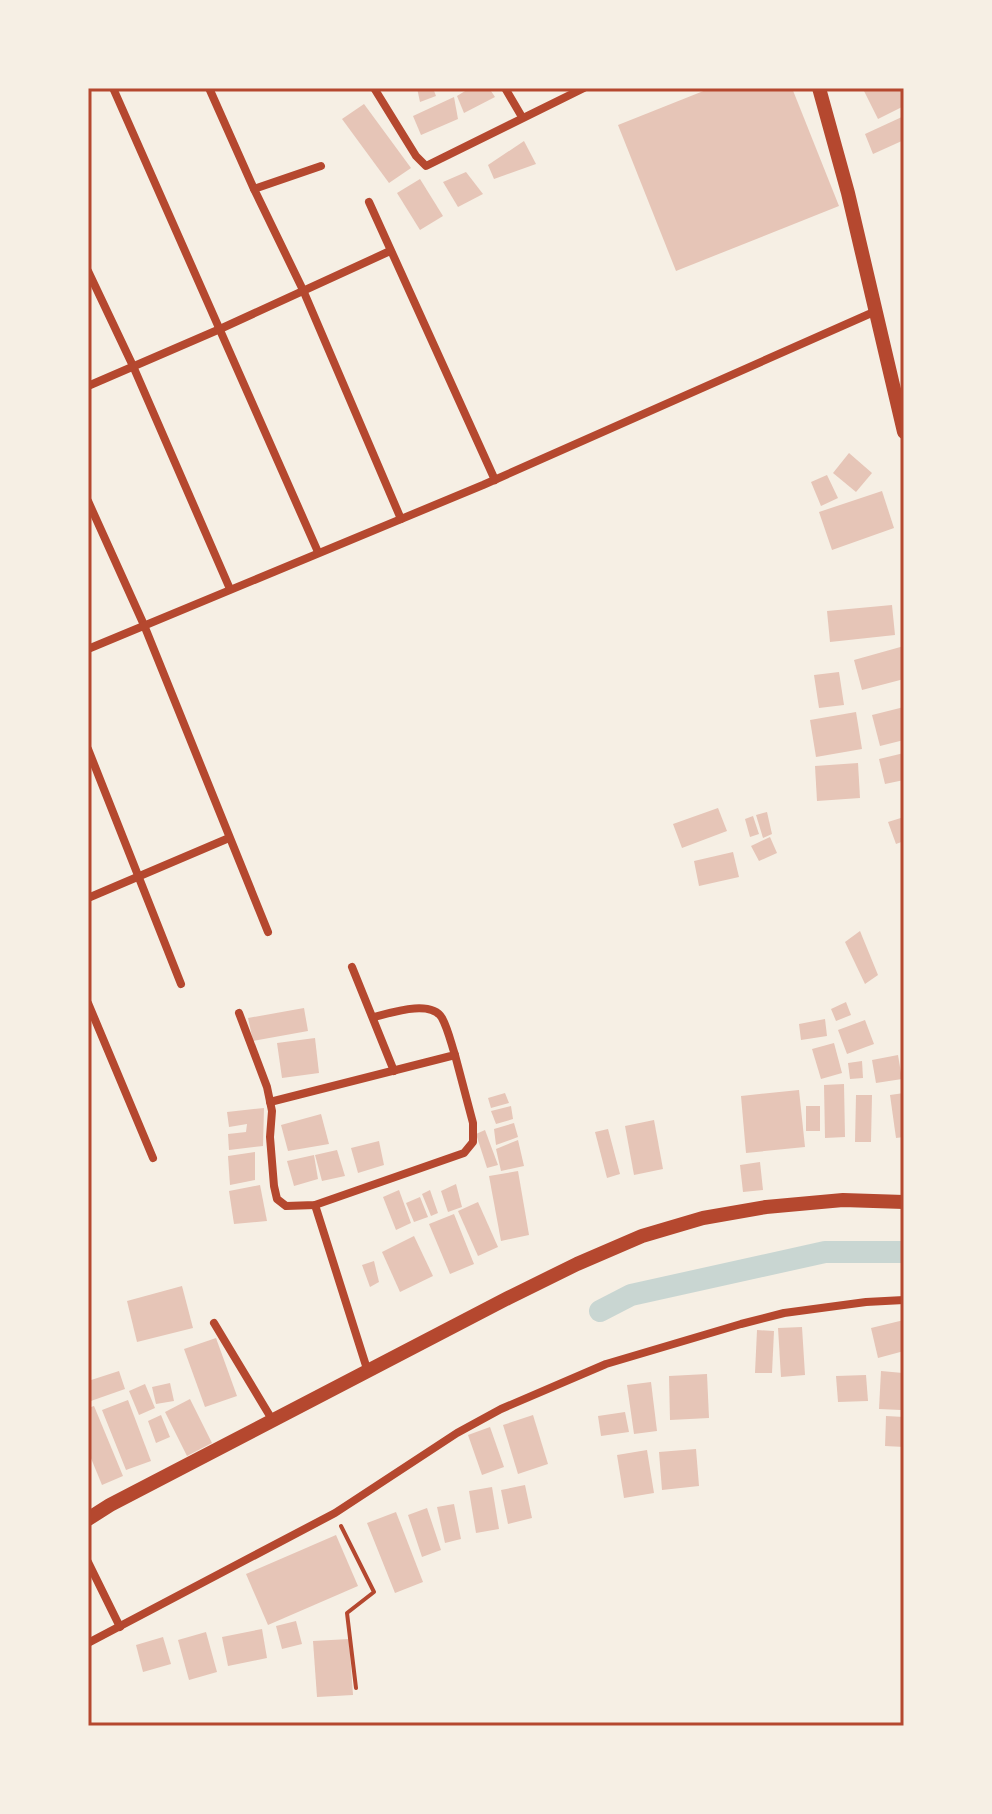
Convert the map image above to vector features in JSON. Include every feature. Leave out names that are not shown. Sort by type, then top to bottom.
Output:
[{"type":"street","points":[[113,88],[318,552]]},
{"type":"street","points":[[209,88],[303,290],[401,519]]},
{"type":"street","points":[[374,88],[416,156],[426,166],[584,88]]},
{"type":"street","points":[[505,88],[522,117]]},
{"type":"street","points":[[819,88],[848,193],[904,432]]},
{"type":"street","points":[[254,189],[321,166]]},
{"type":"street","points":[[369,202],[495,480]]},
{"type":"street","points":[[88,386],[390,251]]},
{"type":"street","points":[[88,271],[230,589]]},
{"type":"street","points":[[88,649],[495,480],[876,311]]},
{"type":"street","points":[[88,501],[144,625],[268,932]]},
{"type":"street","points":[[88,749],[181,984]]},
{"type":"street","points":[[88,898],[229,838]]},
{"type":"street","points":[[352,967],[394,1071]]},
{"type":"street","points":[[88,1003],[153,1158]]},
{"type":"street","points":[[239,1013],[267,1087],[272,1111],[274,1186],[277,1199],[286,1206],[315,1205],[464,1153],[472,1146],[473,1123],[442,1016],[426,1008],[374,1017]]},
{"type":"street","points":[[270,1102],[455,1055]]},
{"type":"street","points":[[88,1519],[508,1298],[642,1236],[703,1218],[766,1207],[843,1200],[904,1202]]},
{"type":"street","points":[[315,1205],[368,1372]]},
{"type":"street","points":[[88,1643],[335,1513],[457,1433],[490,1415],[606,1364],[784,1313],[904,1300]]},
{"type":"street","points":[[214,1323],[273,1421]]},
{"type":"street","points":[[88,1562],[120,1627]]},
{"type":"path","points":[[335,1513],[374,1592],[347,1613],[356,1688]]},
{"type":"building","points":[[417,88],[433,88],[436,96],[420,102]]},
{"type":"building","points":[[470,88],[489,88],[495,97],[464,113],[457,96]]},
{"type":"building","points":[[711,88],[792,88],[839,206],[676,271],[618,125]]},
{"type":"building","points":[[870,88],[904,88],[904,106],[878,119],[864,91]]},
{"type":"building","points":[[454,97],[458,119],[421,135],[413,116]]},
{"type":"building","points":[[364,104],[411,168],[389,183],[342,119]]},
{"type":"building","points":[[904,116],[904,140],[873,154],[865,134]]},
{"type":"building","points":[[524,141],[536,164],[494,179],[488,165]]},
{"type":"building","points":[[466,172],[483,194],[458,207],[443,182]]},
{"type":"building","points":[[420,179],[443,216],[420,230],[397,193]]},
{"type":"building","points":[[849,453],[872,473],[856,492],[833,473]]},
{"type":"building","points":[[827,475],[838,498],[821,506],[811,482]]},
{"type":"building","points":[[882,491],[894,528],[832,550],[819,512]]},
{"type":"building","points":[[892,605],[895,635],[830,642],[827,611]]},
{"type":"building","points":[[904,646],[904,679],[862,690],[854,660]]},
{"type":"building","points":[[839,672],[844,705],[819,708],[814,675]]},
{"type":"building","points":[[904,707],[904,740],[880,746],[872,715]]},
{"type":"building","points":[[856,712],[862,749],[816,757],[810,720]]},
{"type":"building","points":[[904,753],[904,780],[885,784],[879,759]]},
{"type":"building","points":[[858,763],[860,798],[817,801],[815,766]]},
{"type":"building","points":[[718,808],[727,831],[682,848],[673,824]]},
{"type":"building","points":[[767,812],[772,834],[763,838],[756,815]]},
{"type":"building","points":[[753,816],[759,834],[750,837],[745,819]]},
{"type":"building","points":[[904,817],[904,841],[896,844],[888,822]]},
{"type":"building","points":[[770,837],[777,853],[759,861],[751,846]]},
{"type":"building","points":[[733,852],[739,877],[699,886],[694,861]]},
{"type":"building","points":[[860,931],[878,975],[865,984],[845,942]]},
{"type":"building","points":[[846,1002],[851,1015],[836,1021],[831,1009]]},
{"type":"building","points":[[304,1008],[308,1031],[253,1041],[248,1018]]},
{"type":"building","points":[[825,1019],[827,1036],[801,1040],[799,1024]]},
{"type":"building","points":[[865,1020],[874,1044],[847,1054],[838,1030]]},
{"type":"building","points":[[315,1038],[319,1073],[282,1078],[277,1043]]},
{"type":"building","points":[[834,1043],[842,1073],[821,1079],[812,1049]]},
{"type":"building","points":[[898,1055],[902,1079],[876,1083],[872,1060]]},
{"type":"building","points":[[862,1061],[863,1078],[850,1079],[848,1063]]},
{"type":"building","points":[[844,1084],[845,1137],[825,1138],[824,1085]]},
{"type":"building","points":[[799,1090],[805,1147],[746,1153],[741,1096]]},
{"type":"building","points":[[505,1093],[509,1103],[491,1108],[488,1098]]},
{"type":"building","points":[[904,1093],[904,1137],[896,1138],[890,1095]]},
{"type":"building","points":[[856,1095],[872,1095],[871,1142],[855,1142]]},
{"type":"building","points":[[511,1106],[513,1119],[496,1124],[491,1111]]},
{"type":"building","points":[[806,1106],[820,1106],[820,1131],[806,1131]]},
{"type":"building","points":[[264,1108],[263,1146],[229,1150],[228,1134],[246,1132],[247,1124],[229,1127],[227,1112]]},
{"type":"building","points":[[321,1114],[329,1144],[288,1151],[281,1125]]},
{"type":"building","points":[[654,1120],[663,1169],[634,1175],[625,1126]]},
{"type":"building","points":[[514,1123],[518,1137],[496,1145],[494,1129]]},
{"type":"building","points":[[608,1129],[620,1174],[607,1178],[595,1132]]},
{"type":"building","points":[[485,1130],[498,1165],[487,1168],[476,1134]]},
{"type":"building","points":[[518,1140],[524,1166],[501,1171],[496,1149]]},
{"type":"building","points":[[379,1141],[384,1165],[358,1173],[351,1148]]},
{"type":"building","points":[[337,1150],[345,1176],[322,1181],[315,1155]]},
{"type":"building","points":[[255,1152],[255,1180],[230,1185],[228,1156]]},
{"type":"building","points":[[314,1155],[318,1179],[294,1186],[287,1161]]},
{"type":"building","points":[[760,1162],[763,1190],[743,1192],[740,1165]]},
{"type":"building","points":[[518,1171],[529,1235],[501,1241],[489,1176]]},
{"type":"building","points":[[456,1184],[462,1207],[448,1212],[441,1191]]},
{"type":"building","points":[[260,1185],[267,1221],[234,1224],[229,1191]]},
{"type":"building","points":[[399,1190],[411,1223],[396,1230],[383,1197]]},
{"type":"building","points":[[430,1190],[438,1213],[431,1216],[422,1194]]},
{"type":"building","points":[[420,1197],[428,1217],[414,1222],[406,1203]]},
{"type":"building","points":[[478,1202],[498,1247],[478,1256],[458,1211]]},
{"type":"building","points":[[454,1214],[474,1264],[450,1274],[429,1224]]},
{"type":"building","points":[[414,1236],[433,1276],[400,1292],[382,1252]]},
{"type":"building","points":[[374,1261],[379,1282],[370,1287],[362,1265]]},
{"type":"building","points":[[182,1286],[193,1328],[137,1342],[127,1301]]},
{"type":"building","points":[[904,1320],[904,1351],[878,1358],[871,1328]]},
{"type":"building","points":[[802,1327],[805,1375],[781,1377],[778,1328]]},
{"type":"building","points":[[757,1330],[774,1331],[772,1373],[755,1373]]},
{"type":"building","points":[[216,1338],[237,1396],[205,1407],[184,1349]]},
{"type":"building","points":[[119,1371],[125,1389],[88,1402],[88,1381]]},
{"type":"building","points":[[881,1371],[903,1373],[901,1410],[879,1409]]},
{"type":"building","points":[[707,1374],[709,1418],[670,1420],[669,1376]]},
{"type":"building","points":[[866,1375],[868,1401],[838,1402],[836,1376]]},
{"type":"building","points":[[651,1382],[657,1431],[634,1434],[627,1385]]},
{"type":"building","points":[[170,1383],[174,1401],[156,1404],[152,1387]]},
{"type":"building","points":[[145,1384],[155,1408],[139,1415],[129,1391]]},
{"type":"building","points":[[190,1399],[212,1443],[187,1456],[165,1412]]},
{"type":"building","points":[[128,1400],[151,1461],[126,1470],[102,1410]]},
{"type":"building","points":[[94,1406],[123,1476],[102,1485],[88,1451],[88,1408]]},
{"type":"building","points":[[625,1412],[629,1432],[601,1436],[598,1416]]},
{"type":"building","points":[[161,1415],[170,1437],[156,1443],[148,1421]]},
{"type":"building","points":[[533,1415],[548,1464],[518,1474],[503,1425]]},
{"type":"building","points":[[886,1416],[904,1417],[904,1447],[885,1446]]},
{"type":"building","points":[[490,1427],[504,1467],[482,1475],[468,1435]]},
{"type":"building","points":[[696,1449],[699,1486],[662,1490],[659,1452]]},
{"type":"building","points":[[647,1450],[654,1493],[624,1498],[617,1455]]},
{"type":"building","points":[[525,1485],[532,1518],[508,1524],[501,1490]]},
{"type":"building","points":[[492,1487],[499,1529],[476,1533],[469,1491]]},
{"type":"building","points":[[454,1504],[461,1539],[445,1543],[437,1507]]},
{"type":"building","points":[[427,1508],[441,1550],[422,1557],[408,1515]]},
{"type":"building","points":[[396,1512],[423,1582],[395,1593],[367,1523]]},
{"type":"building","points":[[336,1535],[358,1586],[268,1625],[246,1574]]},
{"type":"building","points":[[296,1621],[302,1644],[282,1649],[276,1626]]},
{"type":"building","points":[[262,1629],[267,1658],[228,1666],[222,1637]]},
{"type":"building","points":[[206,1632],[217,1672],[189,1680],[178,1640]]},
{"type":"building","points":[[163,1637],[171,1664],[143,1672],[136,1645]]},
{"type":"building","points":[[349,1639],[353,1695],[317,1697],[313,1641]]},
{"type":"waterway","points":[[600,1311],[631,1295],[825,1252],[904,1252]]}]
